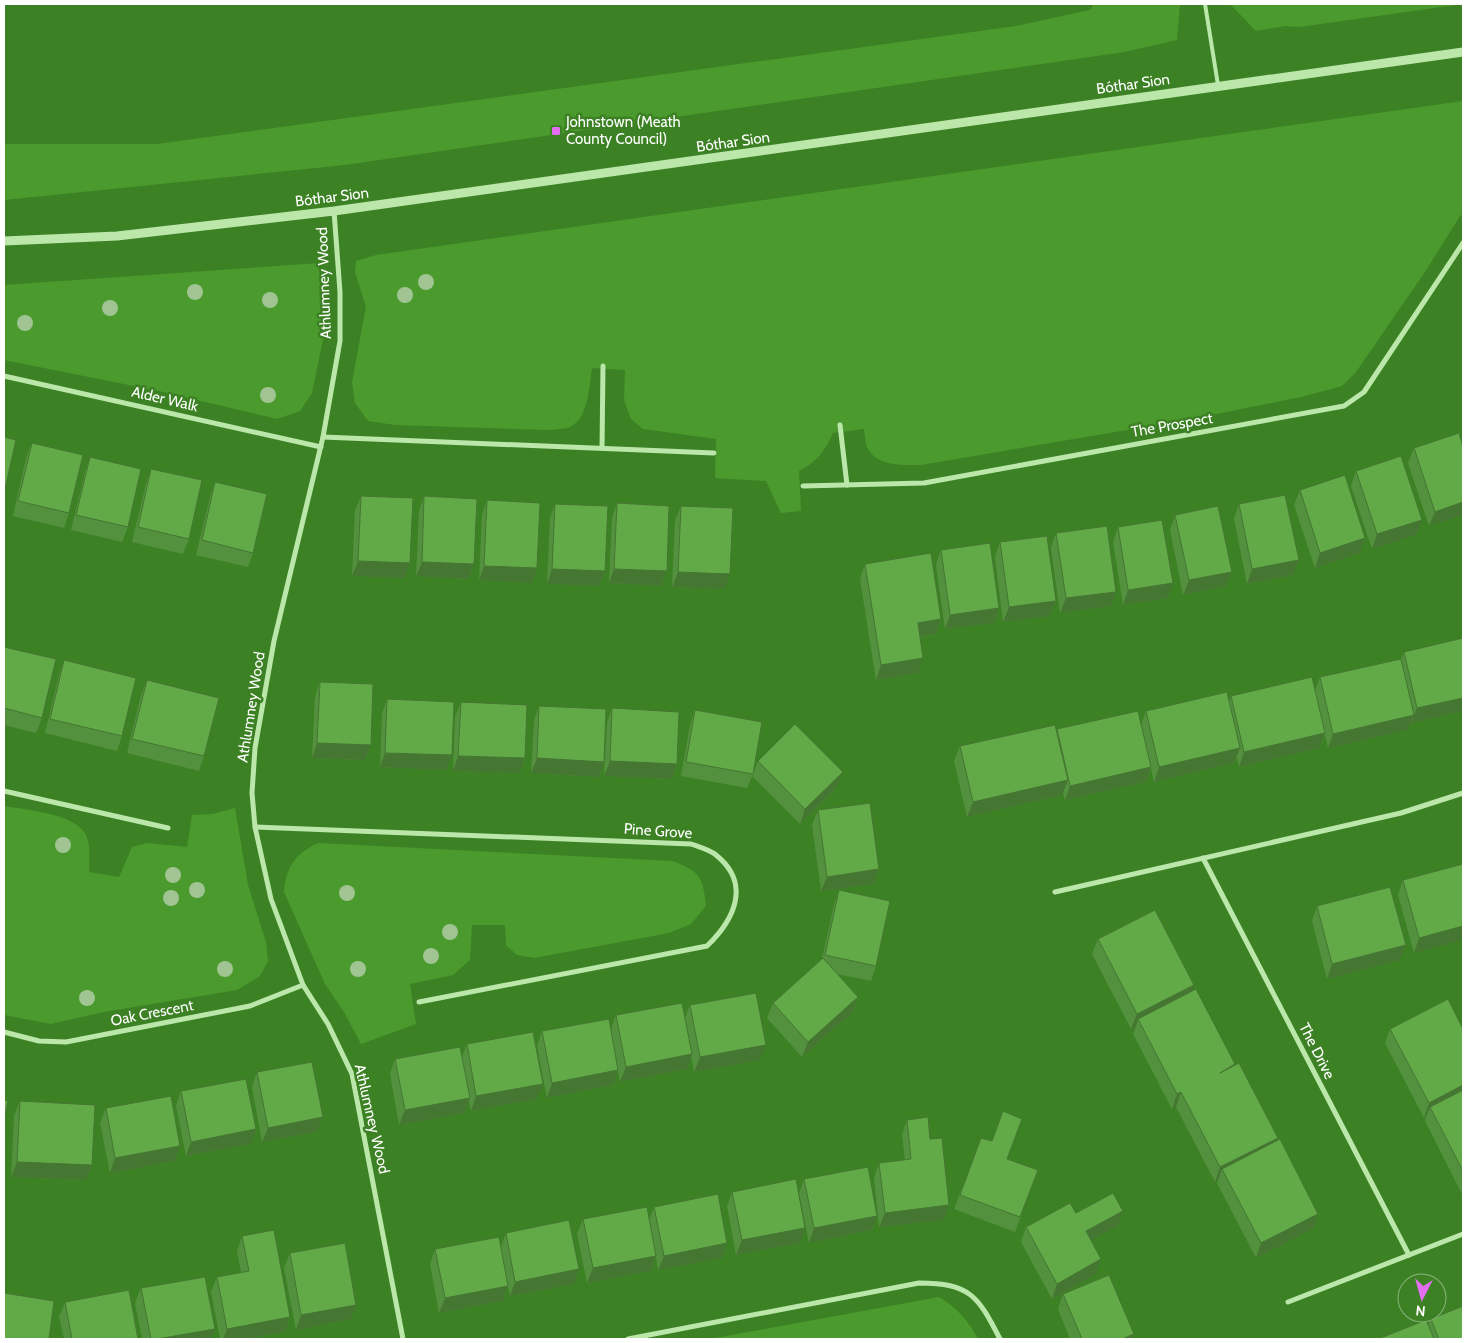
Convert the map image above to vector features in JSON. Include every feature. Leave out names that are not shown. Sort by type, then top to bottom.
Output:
[{"type":"street","name":"Bóthar Sion","points":[[4,241],[117,236],[334,211],[764,152],[1218,85],[1463,52]]},
{"type":"street","name":"Athlumney Wood","points":[[334,211],[340,292],[340,341],[321,447],[274,642],[254,748],[252,793],[255,827],[271,899],[303,985],[328,1024],[352,1074],[403,1339]]},
{"type":"street","name":"The Prospect","points":[[803,486],[924,483],[1344,406],[1364,392],[1463,243]]},
{"type":"street","points":[[602,448],[603,366]]},
{"type":"street","name":"Alder Walk","points":[[4,376],[321,447]]},
{"type":"street","points":[[840,425],[847,485]]},
{"type":"street","points":[[323,437],[714,453]]},
{"type":"street","points":[[4,791],[168,828]]},
{"type":"street","points":[[1055,892],[1401,813],[1463,793]]},
{"type":"street","name":"Pine Grove","points":[[255,827],[691,844],[716,854],[729,870],[737,888],[735,910],[722,931],[707,946],[419,1002]]},
{"type":"street","name":"The Drive","points":[[1204,858],[1409,1255]]},
{"type":"street","name":"Oak Crescent","points":[[4,1032],[39,1041],[66,1042],[250,1006],[303,985]]},
{"type":"street","points":[[1288,1302],[1463,1234]]},
{"type":"street","points":[[628,1339],[928,1283],[946,1283],[970,1294],[985,1310],[1000,1339]]},
{"type":"lane","points":[[1206,4],[1218,85]]},
{"type":"green space","points":[[1094,4],[1180,4],[1177,40],[1124,52],[345,165],[4,200],[4,144],[157,144],[1016,26],[1090,10]]},
{"type":"green space","points":[[1230,4],[1463,4],[1299,27],[1285,26],[1256,31]]},
{"type":"green space","points":[[1463,101],[1463,214],[1356,372],[1342,386],[1301,397],[1192,419],[921,465],[892,464],[878,459],[868,449],[864,429],[833,433],[820,455],[811,464],[799,471],[801,511],[781,513],[766,481],[715,478],[716,439],[643,429],[631,419],[624,400],[625,370],[592,368],[585,409],[576,423],[563,429],[395,425],[368,421],[355,403],[352,382],[366,307],[355,272],[356,261],[376,255]]},
{"type":"green space","points":[[320,263],[325,296],[325,330],[312,393],[300,411],[277,419],[159,391],[4,360],[4,285]]},
{"type":"green space","points":[[4,806],[48,814],[79,826],[87,837],[89,872],[119,877],[132,847],[147,843],[187,847],[192,815],[213,814],[235,808],[248,885],[266,942],[268,961],[260,976],[237,990],[104,1012],[51,1024],[4,1015]]},
{"type":"green space","points":[[318,843],[672,861],[689,868],[698,876],[703,888],[706,906],[691,924],[669,933],[534,958],[517,955],[506,945],[505,925],[472,925],[470,960],[453,975],[410,984],[416,1024],[361,1044],[344,1012],[325,984],[284,892],[287,875],[293,862],[303,852]]},
{"type":"green space","points":[[939,1297],[961,1315],[978,1339],[710,1339]]},
{"type":"building","points":[[1459,433],[1463,447],[1463,502],[1435,512],[1414,448]]},
{"type":"building","points":[[4,437],[16,440],[4,493]]},
{"type":"building","points":[[32,443],[83,455],[69,513],[18,501]]},
{"type":"building","points":[[1401,456],[1422,520],[1377,534],[1356,471]]},
{"type":"building","points":[[90,457],[141,469],[128,527],[76,515]]},
{"type":"building","points":[[151,469],[202,480],[189,539],[138,527]]},
{"type":"building","points":[[1345,475],[1365,538],[1320,553],[1300,490]]},
{"type":"building","points":[[215,482],[267,494],[253,553],[202,540]]},
{"type":"building","points":[[1285,495],[1299,560],[1252,569],[1239,504]]},
{"type":"building","points":[[361,496],[413,498],[410,563],[358,561]]},
{"type":"building","points":[[424,496],[477,499],[474,564],[422,562]]},
{"type":"building","points":[[487,500],[540,503],[537,568],[484,566]]},
{"type":"building","points":[[617,503],[669,506],[667,571],[614,569]]},
{"type":"building","points":[[555,504],[608,506],[605,571],[552,569]]},
{"type":"building","points":[[681,506],[733,508],[730,574],[678,572]]},
{"type":"building","points":[[1218,506],[1232,572],[1189,580],[1175,515]]},
{"type":"building","points":[[1162,520],[1173,583],[1128,590],[1118,527]]},
{"type":"building","points":[[1107,526],[1116,592],[1066,598],[1056,533]]},
{"type":"building","points":[[1047,536],[1056,601],[1009,607],[1000,542]]},
{"type":"building","points":[[990,543],[999,608],[950,615],[941,550]]},
{"type":"building","points":[[931,553],[941,619],[918,623],[923,658],[881,665],[865,564]]},
{"type":"building","points":[[1463,638],[1463,698],[1417,708],[1404,652]]},
{"type":"building","points":[[4,647],[56,659],[42,718],[4,708]]},
{"type":"building","points":[[1401,659],[1414,715],[1333,734],[1320,677]]},
{"type":"building","points":[[64,660],[136,678],[122,736],[50,719]]},
{"type":"building","points":[[1312,677],[1325,733],[1244,752],[1231,696]]},
{"type":"building","points":[[147,680],[219,698],[204,756],[132,739]]},
{"type":"building","points":[[320,682],[373,684],[371,745],[317,743]]},
{"type":"building","points":[[1227,692],[1240,748],[1159,767],[1146,711]]},
{"type":"building","points":[[387,699],[454,702],[452,755],[385,753]]},
{"type":"building","points":[[461,702],[527,705],[525,758],[458,756]]},
{"type":"building","points":[[539,706],[606,709],[604,762],[537,758]]},
{"type":"building","points":[[612,708],[679,712],[677,764],[610,761]]},
{"type":"building","points":[[695,710],[762,722],[753,774],[686,762]]},
{"type":"building","points":[[1138,711],[1151,767],[1070,786],[1057,729]]},
{"type":"building","points":[[795,724],[843,772],[805,809],[758,761]]},
{"type":"building","points":[[1055,725],[1068,780],[973,802],[960,746]]},
{"type":"building","points":[[870,803],[879,869],[827,877],[818,810]]},
{"type":"building","points":[[1463,864],[1463,926],[1419,938],[1403,880]]},
{"type":"building","points":[[1390,887],[1406,945],[1332,964],[1317,906]]},
{"type":"building","points":[[839,890],[890,901],[876,966],[825,955]]},
{"type":"building","points":[[1155,910],[1194,985],[1137,1014],[1098,939]]},
{"type":"building","points":[[823,958],[858,997],[808,1042],[773,1003]]},
{"type":"building","points":[[1196,989],[1235,1064],[1220,1073],[1239,1063],[1278,1138],[1220,1167],[1181,1092],[1177,1094],[1138,1019]]},
{"type":"building","points":[[756,993],[766,1045],[700,1057],[690,1005]]},
{"type":"building","points":[[1448,999],[1463,1029],[1463,1085],[1429,1103],[1390,1029]]},
{"type":"building","points":[[682,1003],[692,1054],[626,1067],[616,1015]]},
{"type":"building","points":[[609,1019],[618,1070],[552,1083],[542,1031]]},
{"type":"building","points":[[533,1032],[543,1084],[476,1096],[467,1044]]},
{"type":"building","points":[[460,1047],[470,1098],[405,1110],[395,1059]]},
{"type":"building","points":[[312,1062],[323,1117],[268,1128],[257,1072]]},
{"type":"building","points":[[246,1079],[256,1129],[191,1142],[181,1091]]},
{"type":"building","points":[[1463,1090],[1463,1171],[1430,1107]]},
{"type":"building","points":[[171,1096],[180,1146],[115,1158],[106,1108]]},
{"type":"building","points":[[4,1100],[8,1101],[4,1119]]},
{"type":"building","points":[[20,1101],[95,1105],[92,1165],[17,1162]]},
{"type":"building","points":[[1003,1111],[1022,1119],[1007,1159],[1038,1170],[1020,1217],[960,1195],[981,1138],[992,1141]]},
{"type":"building","points":[[928,1117],[930,1139],[942,1138],[949,1205],[885,1213],[879,1163],[911,1159],[907,1120]]},
{"type":"building","points":[[1280,1139],[1318,1214],[1261,1243],[1222,1169]]},
{"type":"building","points":[[868,1167],[877,1216],[814,1228],[804,1179]]},
{"type":"building","points":[[796,1179],[805,1228],[742,1240],[732,1192]]},
{"type":"building","points":[[1113,1193],[1123,1211],[1086,1231],[1101,1259],[1057,1284],[1026,1227],[1070,1203],[1076,1213]]},
{"type":"building","points":[[718,1194],[727,1243],[664,1256],[654,1207]]},
{"type":"building","points":[[647,1207],[656,1256],[593,1268],[583,1219]]},
{"type":"building","points":[[569,1220],[579,1269],[515,1282],[506,1233]]},
{"type":"building","points":[[274,1230],[290,1317],[227,1329],[217,1277],[249,1271],[242,1236]]},
{"type":"building","points":[[499,1237],[508,1286],[445,1298],[435,1249]]},
{"type":"building","points":[[345,1243],[356,1305],[301,1315],[290,1253]]},
{"type":"building","points":[[1109,1275],[1134,1334],[1122,1339],[1082,1339],[1063,1294]]},
{"type":"building","points":[[205,1277],[215,1329],[151,1339],[141,1288]]},
{"type":"building","points":[[129,1290],[138,1339],[72,1339],[65,1302]]},
{"type":"building","points":[[4,1293],[54,1301],[49,1339],[4,1339]]},
{"type":"building","points":[[1463,1306],[1463,1339],[1439,1339],[1433,1323],[1447,1323],[1447,1312]]},
{"type":"building","points":[[1418,1323],[1427,1323],[1434,1339],[1378,1339]]},
{"type":"place","name":"Johnstown (Meath County Council)","points":[[556,131]]}]
